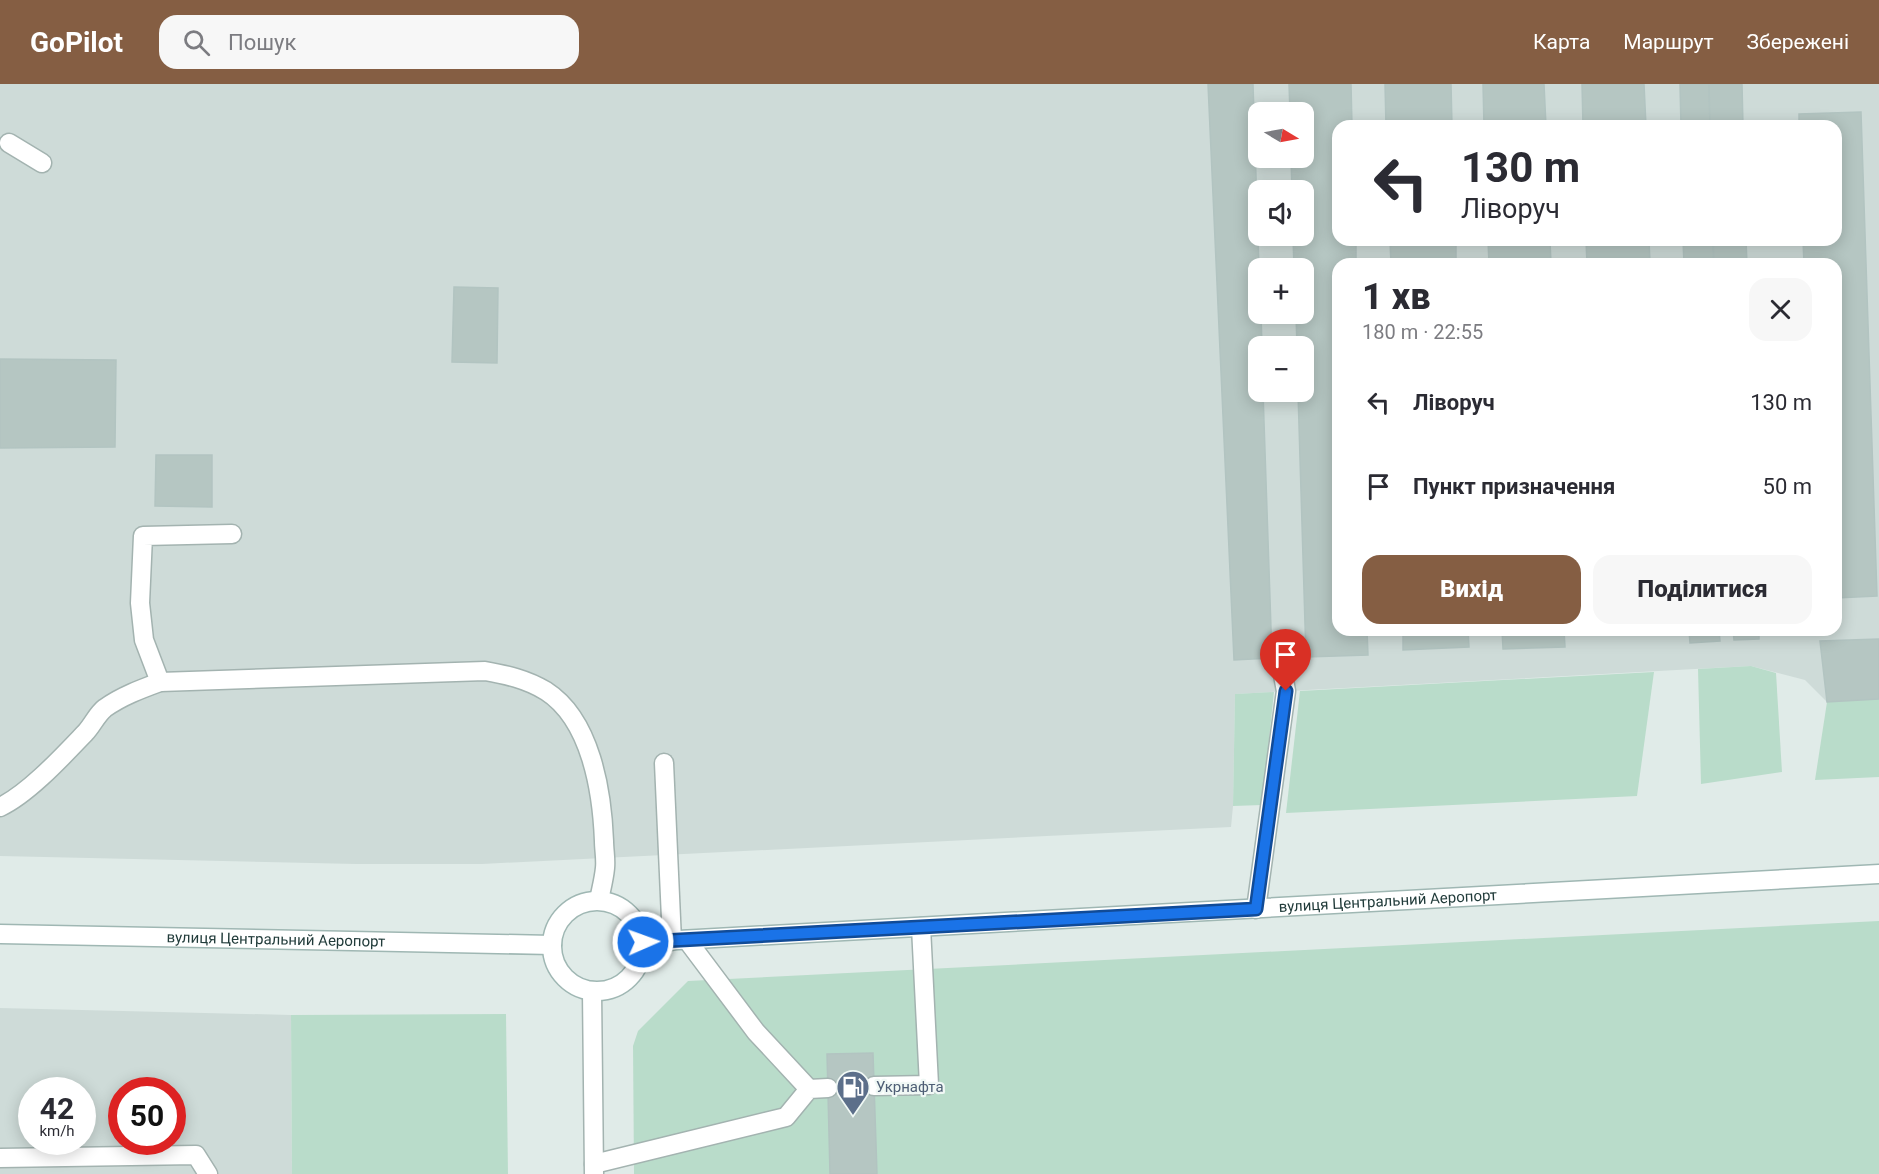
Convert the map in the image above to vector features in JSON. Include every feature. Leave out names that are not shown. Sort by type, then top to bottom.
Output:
[{"type":"main road","points":[[9,143],[42,163]]},
{"type":"main road","points":[[160,682],[144,640],[140,603],[143,536],[232,534]]},
{"type":"main road","points":[[0,807],[31,785],[86,732],[103,709],[127,695],[160,682],[485,671],[519,677],[546,692],[565,708],[582,734],[591,758],[603,813],[605,867],[599,900]]},
{"type":"main road","points":[[1256,909],[1286,691],[1283,675]]},
{"type":"main road","points":[[664,763],[679,941],[756,1032],[809,1089]]},
{"type":"main road","name":"вулиця Центральний Аеропорт","points":[[643,942],[1879,874]]},
{"type":"main road","points":[[590,900],[606,900],[620,906],[632,916],[640,929],[643,942],[641,958],[635,972],[625,982],[612,989],[598,992],[583,990],[570,983],[560,972],[553,959],[552,945],[555,928],[563,915],[575,905],[590,900]]},
{"type":"main road","points":[[874,1086],[929,1085],[921,927]]},
{"type":"main road","name":"вулиця Центральний Аеропорт","points":[[0,934],[552,945]]},
{"type":"main road","points":[[592,991],[594,1169],[786,1117],[809,1089],[828,1088]]},
{"type":"main road","points":[[0,1158],[196,1155],[208,1174]]},
{"type":"shaded area","points":[[0,84],[1879,84],[1879,699],[1827,702],[1805,680],[1751,666],[1235,694],[1231,827],[482,864],[356,864],[0,856]]},
{"type":"shaded area","points":[[0,1008],[291,1015],[292,1174],[0,1174]]},
{"type":"green space","points":[[1751,666],[1776,673],[1782,772],[1701,784],[1698,669]]},
{"type":"green space","points":[[1654,672],[1637,796],[1286,813],[1300,691]]},
{"type":"green space","points":[[1274,692],[1262,805],[1233,806],[1235,694]]},
{"type":"green space","points":[[1879,699],[1879,777],[1815,780],[1827,702]]},
{"type":"green space","points":[[1879,921],[1879,1174],[634,1174],[633,1046],[638,1031],[688,981]]},
{"type":"green space","points":[[506,1014],[508,1174],[292,1174],[291,1015]]},
{"type":"building","points":[[1208,84],[1253,84],[1254,102],[1248,102],[1248,168],[1256,168],[1256,180],[1248,180],[1248,246],[1258,246],[1259,258],[1248,258],[1248,324],[1261,324],[1262,336],[1248,336],[1248,402],[1263,402],[1272,658],[1234,660]]},
{"type":"building","points":[[1289,84],[1351,84],[1352,120],[1332,120],[1332,246],[1356,246],[1356,258],[1332,258],[1332,636],[1367,636],[1368,655],[1306,657],[1298,402],[1314,402],[1314,336],[1297,336],[1296,324],[1314,324],[1314,258],[1294,258],[1293,246],[1314,246],[1314,180],[1292,180],[1291,168],[1314,168],[1314,102],[1290,102]]},
{"type":"building","points":[[1385,84],[1451,84],[1452,120],[1386,120]]},
{"type":"building","points":[[1483,84],[1544,84],[1546,120],[1484,120]]},
{"type":"building","points":[[1582,84],[1644,84],[1646,120],[1583,120]]},
{"type":"building","points":[[1680,84],[1709,84],[1710,120],[1681,120]]},
{"type":"building","points":[[1709,84],[1742,84],[1743,120],[1710,120]]},
{"type":"building","points":[[1861,112],[1877,596],[1842,598],[1842,258],[1804,258],[1803,246],[1842,246],[1842,120],[1799,120],[1799,114]]},
{"type":"building","points":[[1390,246],[1456,246],[1456,258],[1391,258]]},
{"type":"building","points":[[1488,246],[1550,246],[1551,258],[1489,258]]},
{"type":"building","points":[[1586,246],[1649,246],[1650,258],[1587,258]]},
{"type":"building","points":[[1683,246],[1713,246],[1714,258],[1684,258]]},
{"type":"building","points":[[1713,246],[1746,246],[1747,258],[1714,258]]},
{"type":"building","points":[[454,287],[498,288],[497,363],[452,362]]},
{"type":"building","points":[[0,359],[116,360],[115,447],[0,448]]},
{"type":"building","points":[[156,455],[212,455],[212,507],[155,506]]},
{"type":"building","points":[[1403,636],[1468,636],[1469,647],[1403,650]]},
{"type":"building","points":[[1502,636],[1564,636],[1565,647],[1503,649]]},
{"type":"building","points":[[1689,636],[1720,636],[1720,641],[1690,643]]},
{"type":"building","points":[[1734,636],[1759,636],[1759,639],[1734,640]]},
{"type":"building","points":[[1879,639],[1879,699],[1827,702],[1820,641]]},
{"type":"building","points":[[873,1053],[877,1174],[830,1174],[827,1054]]},
{"type":"place","name":"Укрнафта","points":[[853,1116]]},
{"type":"route","points":[[643,942],[1256,909],[1286,691]]}]
